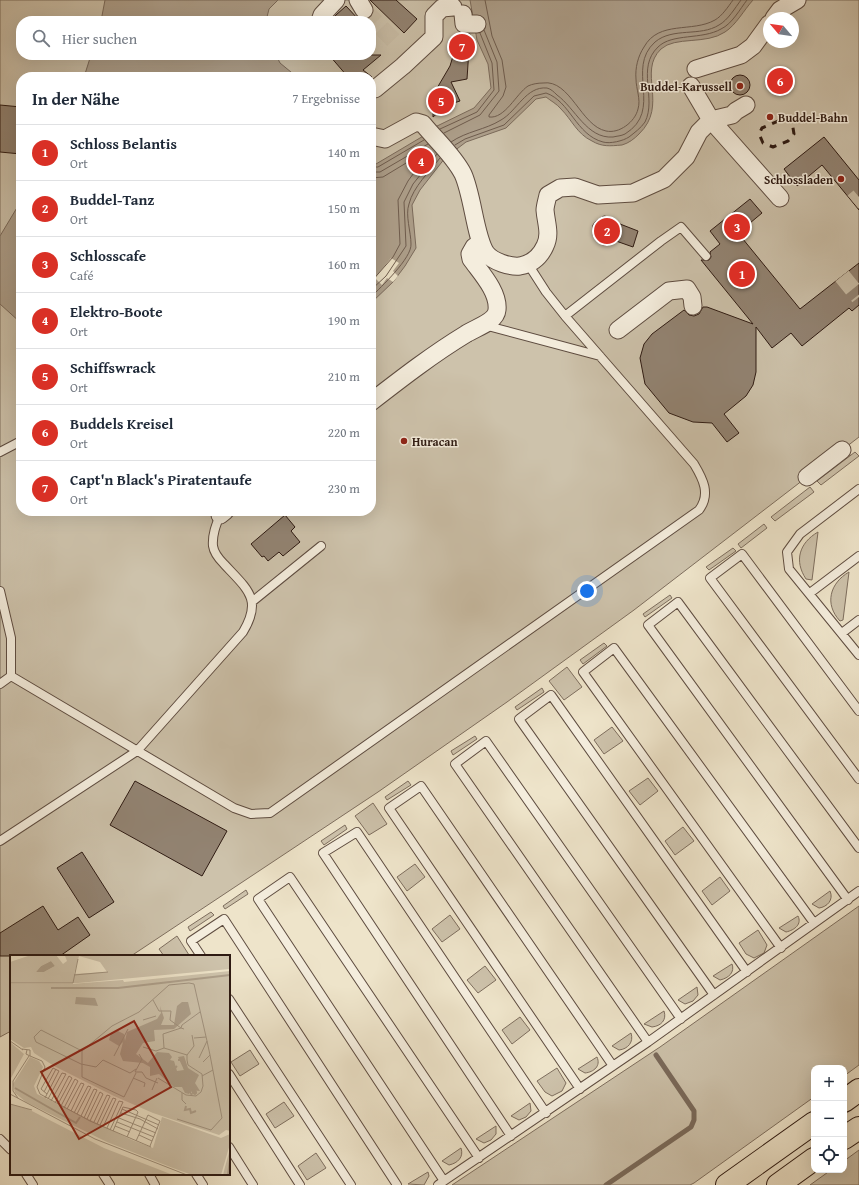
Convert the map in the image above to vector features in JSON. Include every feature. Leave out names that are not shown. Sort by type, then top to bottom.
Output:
[{"type":"highway","points":[[847,1099],[859,1090]]},
{"type":"highway","points":[[727,1185],[811,1125]]},
{"type":"highway","points":[[846,1137],[859,1128]]},
{"type":"highway","points":[[778,1185],[811,1162]]},
{"type":"street","points":[[322,16],[336,0]]},
{"type":"street","points":[[778,12],[797,0]]},
{"type":"street","points":[[376,87],[403,66],[434,37],[434,16],[442,8],[464,17]]},
{"type":"street","points":[[696,69],[743,61],[763,32]]},
{"type":"street","points":[[691,86],[711,120],[780,198]]},
{"type":"street","points":[[376,137],[385,139],[416,122],[423,124],[463,173],[471,196],[481,242],[487,254],[499,262],[514,266],[528,264],[538,256],[546,246],[548,229],[545,209],[548,195],[560,188],[575,187],[598,195],[633,193],[664,178],[686,157],[699,132],[711,120],[732,115],[736,110],[746,105]]},
{"type":"street","points":[[376,398],[467,333],[483,325],[497,312],[497,302],[492,291],[471,259],[470,254],[474,247],[481,242]]},
{"type":"street","points":[[618,330],[669,291],[687,289],[692,297],[693,306]]},
{"type":"street","points":[[807,477],[842,450]]},
{"type":"lane","points":[[565,316],[680,227],[706,256]]},
{"type":"lane","points":[[11,676],[234,808],[251,814],[270,813],[699,510],[705,503],[706,494],[703,479],[694,464],[565,316],[546,292],[528,264]]},
{"type":"lane","points":[[483,325],[600,356]]},
{"type":"lane","points":[[0,452],[16,444]]},
{"type":"lane","points":[[859,489],[800,534],[787,552],[789,569],[859,655]]},
{"type":"lane","points":[[0,841],[137,751],[235,643],[250,620],[253,601],[245,586],[215,552],[213,536],[221,516]]},
{"type":"lane","points":[[253,601],[322,546]]},
{"type":"lane","points":[[859,711],[742,554],[710,578],[859,779]]},
{"type":"lane","points":[[810,593],[859,556]]},
{"type":"lane","points":[[0,591],[11,638],[11,676]]},
{"type":"lane","points":[[848,900],[648,625],[678,602],[859,848]]},
{"type":"lane","points":[[842,633],[859,620]]},
{"type":"lane","points":[[781,948],[583,672],[614,648],[814,923]]},
{"type":"lane","points":[[0,684],[11,676]]},
{"type":"lane","points":[[714,995],[519,719],[551,695],[747,972]]},
{"type":"lane","points":[[648,1042],[455,764],[486,740],[681,1019]]},
{"type":"lane","points":[[580,1089],[389,808],[421,786],[613,1066]]},
{"type":"lane","points":[[511,1136],[323,853],[357,832],[546,1113]]},
{"type":"lane","points":[[479,1158],[290,877],[258,899],[441,1183],[479,1158],[511,1136],[546,1113],[681,1019],[859,891]]},
{"type":"lane","points":[[200,955],[191,941],[224,919],[397,1185]]},
{"type":"lane","points":[[230,1001],[350,1185]]},
{"type":"lane","points":[[230,1076],[300,1185]]},
{"type":"lane","points":[[0,1139],[10,1149]]},
{"type":"lane","points":[[230,1149],[253,1185]]},
{"type":"lane","points":[[27,1175],[33,1185]]},
{"type":"lane","points":[[104,1175],[110,1185]]},
{"type":"lane","points":[[149,1175],[155,1185]]},
{"type":"lane","points":[[197,1175],[203,1185]]},
{"type":"shaded area","points":[[0,0],[859,0],[859,437],[634,610],[507,702],[378,792],[133,955],[10,955],[10,1032],[0,1037]]},
{"type":"shaded area","points":[[855,452],[859,456],[821,485],[817,481]]},
{"type":"shaded area","points":[[810,487],[814,492],[775,521],[771,517]]},
{"type":"shaded area","points":[[764,524],[767,528],[741,548],[738,544]]},
{"type":"shaded area","points":[[818,532],[812,580],[806,579],[800,566],[800,553],[806,541]]},
{"type":"shaded area","points":[[733,548],[736,551],[709,570],[706,567]]},
{"type":"shaded area","points":[[849,572],[843,620],[840,621],[832,608],[831,594],[837,582]]},
{"type":"shaded area","points":[[670,595],[672,598],[645,617],[643,614]]},
{"type":"shaded area","points":[[604,643],[607,646],[583,664],[580,660]]},
{"type":"shaded area","points":[[567,667],[582,687],[564,700],[549,681]]},
{"type":"shaded area","points":[[542,688],[544,692],[517,710],[515,707]]},
{"type":"shaded area","points":[[612,727],[623,741],[604,754],[594,740]]},
{"type":"shaded area","points":[[475,736],[477,739],[453,755],[451,751]]},
{"type":"shaded area","points":[[648,778],[658,791],[640,805],[629,791]]},
{"type":"shaded area","points":[[408,781],[411,785],[387,800],[385,797]]},
{"type":"shaded area","points":[[373,803],[387,824],[369,835],[355,816]]},
{"type":"shaded area","points":[[345,825],[347,829],[324,845],[321,841]]},
{"type":"shaded area","points":[[683,827],[694,841],[675,855],[665,841]]},
{"type":"shaded area","points":[[415,864],[425,877],[407,891],[397,877]]},
{"type":"shaded area","points":[[720,877],[730,891],[712,905],[702,891]]},
{"type":"shaded area","points":[[246,890],[248,894],[225,909],[223,906]]},
{"type":"shaded area","points":[[830,891],[831,897],[827,905],[819,908],[812,904]]},
{"type":"shaded area","points":[[859,906],[859,1065],[847,1074],[847,1065],[811,1065],[811,1099],[694,1183],[690,1185],[452,1185],[660,1047]]},
{"type":"shaded area","points":[[211,912],[214,915],[190,931],[188,927]]},
{"type":"shaded area","points":[[450,915],[460,929],[442,942],[432,929]]},
{"type":"shaded area","points":[[798,916],[799,922],[792,930],[786,932],[779,928]]},
{"type":"shaded area","points":[[758,930],[767,945],[764,953],[754,958],[746,954],[739,943]]},
{"type":"shaded area","points":[[177,936],[189,955],[163,955],[159,949]]},
{"type":"shaded area","points":[[732,964],[733,970],[726,978],[720,980],[713,976]]},
{"type":"shaded area","points":[[485,966],[496,980],[478,993],[467,980]]},
{"type":"shaded area","points":[[697,987],[698,995],[693,1001],[685,1004],[678,1000]]},
{"type":"shaded area","points":[[664,1011],[665,1017],[661,1024],[652,1027],[644,1024]]},
{"type":"shaded area","points":[[520,1017],[530,1030],[512,1044],[502,1030]]},
{"type":"shaded area","points":[[631,1033],[632,1039],[628,1047],[619,1050],[612,1046]]},
{"type":"shaded area","points":[[250,1050],[259,1064],[240,1076],[231,1062]]},
{"type":"shaded area","points":[[597,1057],[598,1063],[594,1070],[585,1073],[578,1069]]},
{"type":"shaded area","points":[[557,1068],[566,1083],[562,1091],[552,1096],[545,1092],[537,1081]]},
{"type":"shaded area","points":[[284,1102],[294,1116],[275,1128],[266,1114]]},
{"type":"shaded area","points":[[530,1103],[531,1111],[526,1117],[519,1120],[511,1116]]},
{"type":"shaded area","points":[[496,1126],[496,1134],[491,1140],[484,1143],[476,1139]]},
{"type":"shaded area","points":[[461,1148],[462,1154],[458,1161],[449,1165],[442,1161]]},
{"type":"shaded area","points":[[859,1150],[859,1185],[810,1185],[827,1173],[847,1173],[847,1159]]},
{"type":"shaded area","points":[[316,1153],[326,1168],[307,1180],[298,1166]]},
{"type":"shaded area","points":[[428,1172],[429,1176],[424,1185],[408,1184]]},
{"type":"water","points":[[105,0],[278,0],[269,9],[267,16],[102,16]]},
{"type":"water","points":[[470,0],[753,0],[725,32],[717,36],[700,40],[674,43],[661,49],[654,58],[652,68],[652,112],[648,123],[639,134],[627,143],[622,145],[606,146],[587,138],[578,131],[565,113],[556,104],[546,97],[536,99],[506,128],[466,142],[445,158],[420,190],[412,205],[416,248],[393,282],[376,298],[376,164],[425,135],[433,128],[474,108],[491,88],[488,64],[477,40]]},
{"type":"water","points":[[89,60],[278,60],[291,72],[86,72]]},
{"type":"water","points":[[16,209],[16,318],[0,304],[0,236]]},
{"type":"pier","points":[[391,258],[399,263],[393,271],[398,276],[393,282],[387,278],[382,285],[376,279],[376,277]]},
{"type":"building","points":[[370,0],[396,0],[417,19],[404,33]]},
{"type":"building","points":[[346,6],[355,16],[335,16]]},
{"type":"building","points":[[460,33],[470,34],[467,79],[451,82],[460,101],[447,105],[433,117],[433,95],[450,66]]},
{"type":"building","points":[[376,55],[381,55],[376,59]]},
{"type":"building","points":[[333,60],[375,60],[363,70],[366,72],[344,72]]},
{"type":"building","name":"Buddel-Karussell","points":[[740,75],[747,78],[750,85],[747,92],[740,95],[733,92],[730,85],[733,78]]},
{"type":"building","points":[[0,105],[16,107],[16,154],[0,152]]},
{"type":"building","points":[[824,137],[859,180],[859,210],[822,165],[797,186],[784,169]]},
{"type":"building","points":[[750,199],[762,213],[738,233],[800,309],[859,263],[859,305],[852,311],[849,308],[802,346],[791,333],[772,348],[756,327],[756,372],[753,385],[746,396],[724,414],[739,433],[727,442],[712,423],[693,422],[669,413],[645,384],[640,358],[644,344],[652,334],[684,310],[689,315],[694,316],[699,314],[703,307],[707,307],[753,324],[701,260],[709,260],[711,257],[710,252],[720,244],[710,231]]},
{"type":"building","points":[[604,216],[613,218],[620,224],[638,231],[633,247],[616,241],[608,245],[603,245],[595,239],[593,235],[593,225]]},
{"type":"building","points":[[284,516],[286,516],[295,527],[291,531],[300,542],[283,556],[279,552],[268,561],[264,556],[262,557],[251,544]]},
{"type":"building","points":[[135,781],[227,831],[202,876],[110,825]]},
{"type":"building","points":[[82,852],[114,902],[89,918],[57,868]]},
{"type":"building","points":[[43,906],[58,930],[78,917],[90,935],[61,955],[0,956],[0,933]]},
{"type":"waterway","points":[[606,1185],[691,1127],[694,1120],[694,1111],[656,1055]]},
{"type":"tunnel","points":[[364,10],[370,16]]},
{"type":"tunnel","points":[[376,22],[397,44]]},
{"type":"tunnel","points":[[853,202],[859,197]]},
{"type":"tunnel","points":[[842,276],[859,297]]},
{"type":"railway","points":[[785,118],[792,122],[794,134],[788,141],[773,147],[763,143],[759,134],[762,128],[785,118]]},
{"type":"place","name":"Capt'n Black's Piratentaufe","points":[[462,47]]},
{"type":"place","name":"Buddels Kreisel","points":[[780,81]]},
{"type":"place","name":"Buddel-Karussell","points":[[740,86]]},
{"type":"place","name":"Schiffswrack","points":[[441,101]]},
{"type":"place","name":"Buddel-Bahn","points":[[770,117]]},
{"type":"place","name":"Elektro-Boote","points":[[421,161]]},
{"type":"place","name":"Schlossladen","points":[[841,179]]},
{"type":"place","name":"Schlosscafe","points":[[737,227]]},
{"type":"place","name":"Buddel-Tanz","points":[[607,231]]},
{"type":"place","name":"Schloss Belantis","points":[[742,274]]},
{"type":"place","name":"Huracan","points":[[404,441]]}]
